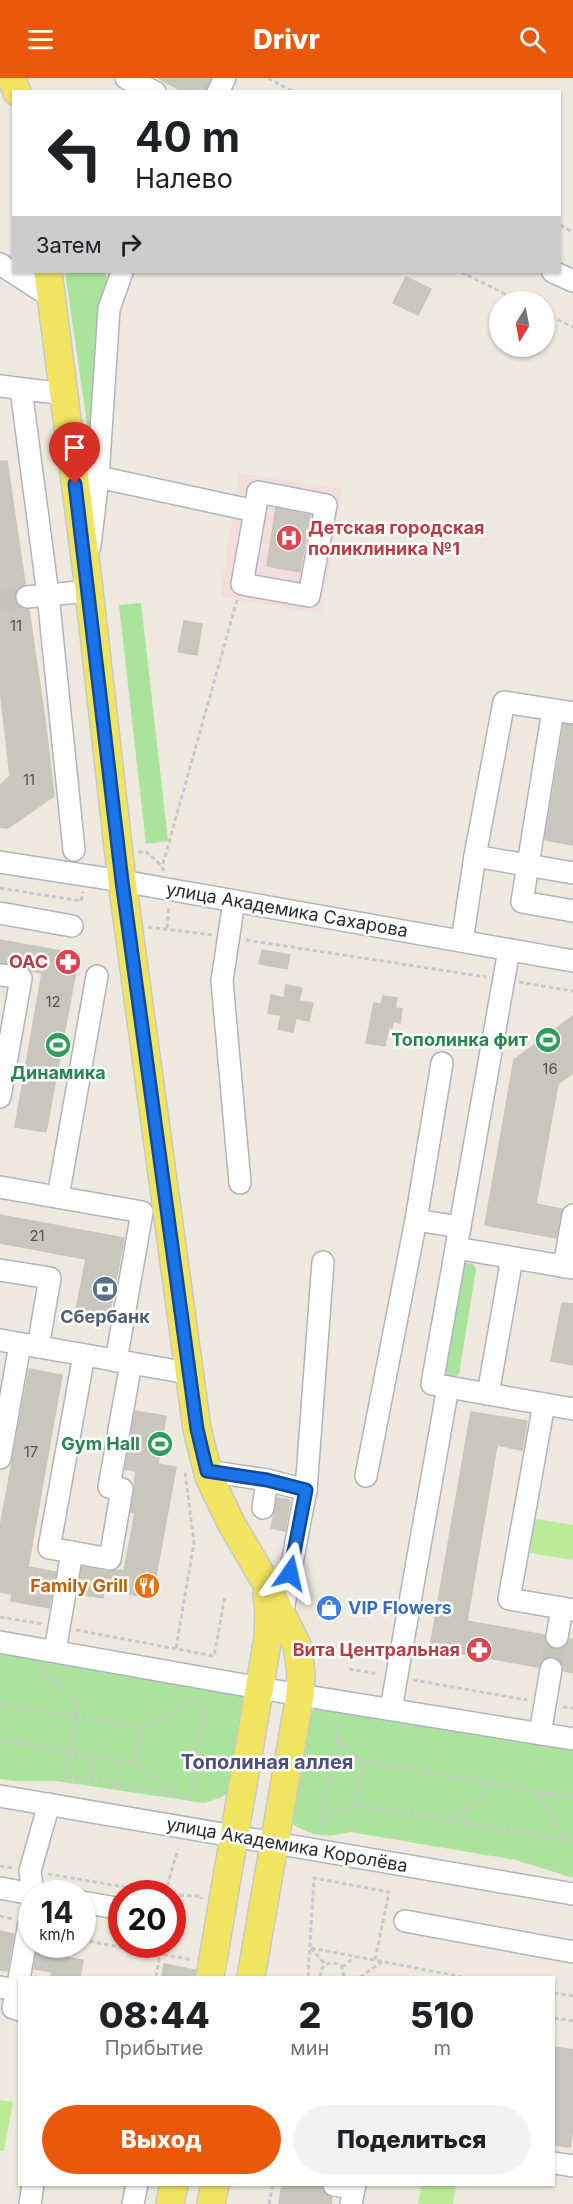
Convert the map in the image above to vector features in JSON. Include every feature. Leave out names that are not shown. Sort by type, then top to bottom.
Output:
[{"type":"main road","points":[[50,284],[88,582],[122,881],[197,1429],[195,1467],[265,1581],[297,1645],[301,1673],[300,1695],[251,1976]]},
{"type":"main road","points":[[210,1976],[268,1638],[269,1611],[265,1581]]},
{"type":"main road","points":[[171,2204],[174,2186]]},
{"type":"main road","points":[[211,2204],[215,2186]]},
{"type":"street","points":[[128,78],[152,90]]},
{"type":"street","points":[[22,273],[50,284]]},
{"type":"street","points":[[27,597],[48,595],[88,582],[98,477],[110,273]]},
{"type":"street","points":[[109,309],[122,273]]},
{"type":"street","points":[[555,273],[573,281]]},
{"type":"street","points":[[64,394],[10,388],[48,595],[74,850]]},
{"type":"street","points":[[98,477],[255,511]]},
{"type":"street","points":[[258,492],[326,505],[309,596],[242,584],[255,511],[258,492]]},
{"type":"street","points":[[462,941],[475,856],[504,702],[563,711],[522,902],[573,911]]},
{"type":"street","points":[[475,856],[573,873]]},
{"type":"street","name":"улица Академика Сахарова","points":[[0,862],[122,881],[573,961]]},
{"type":"street","points":[[234,901],[222,981],[240,1183]]},
{"type":"street","points":[[0,914],[72,926]]},
{"type":"street","points":[[509,950],[432,1384],[573,1409]]},
{"type":"street","points":[[0,975],[21,978],[8,999],[0,1097]]},
{"type":"street","points":[[58,1197],[97,975]]},
{"type":"street","points":[[366,1476],[416,1220],[442,1063]]},
{"type":"street","points":[[0,1187],[142,1212],[109,1487],[122,1489],[110,1559],[49,1548],[84,1355]]},
{"type":"street","points":[[456,1248],[569,1268],[573,1215]]},
{"type":"street","points":[[416,1220],[460,1227]]},
{"type":"street","points":[[488,1394],[512,1258]]},
{"type":"street","points":[[282,1615],[306,1490],[323,1262]]},
{"type":"street","points":[[0,1270],[50,1278],[19,1344],[0,1458]]},
{"type":"street","points":[[19,1344],[188,1373]]},
{"type":"street","points":[[391,1709],[448,1387]]},
{"type":"street","points":[[544,1404],[509,1599],[567,1609],[557,1637]]},
{"type":"street","points":[[195,1467],[267,1480],[306,1490]]},
{"type":"street","points":[[263,1509],[267,1480]]},
{"type":"street","points":[[55,1651],[72,1552]]},
{"type":"street","points":[[0,1642],[300,1695],[573,1739]]},
{"type":"street","points":[[540,1734],[551,1669]]},
{"type":"street","name":"улица Академика Королёва","points":[[0,1796],[573,1894]]},
{"type":"street","points":[[31,1880],[30,1871],[50,1804]]},
{"type":"street","points":[[0,1888],[18,1891]]},
{"type":"street","points":[[405,1921],[573,1952]]},
{"type":"street","points":[[12,1995],[20,1958]]},
{"type":"street","points":[[555,2163],[573,2166]]},
{"type":"street","points":[[30,2204],[33,2186]]},
{"type":"street","points":[[133,2204],[137,2186]]},
{"type":"path","points":[[268,78],[290,90]]},
{"type":"path","points":[[463,273],[499,291]]},
{"type":"path","points":[[555,318],[573,327]]},
{"type":"path","points":[[167,928],[171,890],[162,867],[242,584]]},
{"type":"path","points":[[129,930],[154,926],[573,992]]},
{"type":"path","points":[[176,1648],[194,1543],[195,1467]]},
{"type":"path","points":[[0,1617],[214,1656],[225,1596]]},
{"type":"path","points":[[0,1704],[76,1717],[141,1728],[208,1692],[189,1797],[66,1776],[70,1752],[76,1717],[78,1705],[37,1666]]},
{"type":"path","points":[[349,1669],[573,1708]]},
{"type":"path","points":[[319,1834],[342,1713]]},
{"type":"path","points":[[135,1763],[141,1728]]},
{"type":"path","points":[[0,1740],[135,1763],[174,1795]]},
{"type":"path","points":[[337,1740],[364,1761],[573,1798]]},
{"type":"path","points":[[90,1780],[94,1756]]},
{"type":"path","points":[[118,1785],[121,1761]]},
{"type":"path","points":[[356,1805],[364,1761]]},
{"type":"path","points":[[451,1821],[494,1784]]},
{"type":"path","points":[[536,1791],[565,1839]]},
{"type":"path","points":[[322,1816],[356,1805],[573,1841]]},
{"type":"path","points":[[169,1880],[178,1849]]},
{"type":"path","points":[[0,1866],[108,1884]]},
{"type":"path","points":[[308,1976],[314,1878],[389,1892],[375,1960]]},
{"type":"path","points":[[186,1895],[201,1896],[200,1907]]},
{"type":"path","points":[[311,1948],[458,1976]]},
{"type":"path","points":[[311,1948],[325,1964]]},
{"type":"path","points":[[179,1958],[194,1961],[195,1950]]},
{"type":"path","points":[[342,1967],[355,1957]]},
{"type":"path","points":[[156,1976],[159,1958]]},
{"type":"path","points":[[321,1976],[320,1971],[325,1964],[331,1962],[342,1967],[344,1976]]},
{"type":"path","points":[[361,1976],[382,1962]]},
{"type":"path","points":[[555,1993],[573,1996]]},
{"type":"path","points":[[555,2018],[573,2021]]},
{"type":"path","points":[[269,2204],[273,2186]]},
{"type":"shaded area","points":[[239,473],[342,489],[322,614],[220,597]]},
{"type":"green space","points":[[65,273],[105,273],[108,286],[93,465]]},
{"type":"green space","points":[[141,603],[168,841],[146,844],[119,605]]},
{"type":"green space","points":[[466,1263],[473,1264],[476,1269],[459,1374],[453,1379],[448,1379],[443,1372],[461,1266]]},
{"type":"green space","points":[[530,1518],[573,1525],[573,1560],[524,1552]]},
{"type":"green space","points":[[0,1648],[233,1688],[246,1697],[230,1791],[222,1797],[204,1803],[56,1781],[0,1779]]},
{"type":"green space","points":[[321,1706],[573,1750],[573,1878],[516,1860],[350,1832],[321,1835],[294,1825],[289,1807],[305,1720],[311,1712]]},
{"type":"green space","points":[[0,2100],[13,2102],[4,2151],[0,2151]]},
{"type":"green space","points":[[422,2186],[456,2186],[453,2204],[418,2204]]},
{"type":"building","points":[[158,78],[211,78],[206,90],[180,90]]},
{"type":"building","points":[[406,277],[431,289],[418,315],[393,303]]},
{"type":"building","points":[[0,461],[7,461],[25,584],[16,591],[14,599],[21,608],[29,610],[54,796],[8,828],[0,827],[0,785],[10,776],[0,687]]},
{"type":"building","name":"Детская городская поликлиника №1","points":[[276,508],[310,515],[300,572],[267,566]]},
{"type":"building","points":[[184,621],[202,624],[197,655],[178,652]]},
{"type":"building","points":[[564,724],[573,725],[573,845],[545,840]]},
{"type":"building","points":[[0,940],[79,954],[46,1132],[15,1127],[42,973],[23,966],[0,963]]},
{"type":"building","points":[[262,950],[290,955],[287,969],[259,964]]},
{"type":"building","points":[[286,985],[302,988],[299,1001],[313,1003],[309,1021],[296,1018],[293,1032],[278,1029],[281,1015],[268,1013],[271,995],[284,998]]},
{"type":"building","points":[[383,996],[397,998],[395,1008],[402,1009],[400,1023],[393,1021],[392,1028],[389,1027],[385,1046],[366,1043],[374,1003],[381,1004]]},
{"type":"building","points":[[573,1016],[573,1073],[558,1084],[536,1204],[562,1209],[556,1238],[485,1225],[514,1060]]},
{"type":"building","points":[[0,1215],[124,1238],[108,1322],[75,1315],[86,1259],[0,1243]]},
{"type":"building","points":[[562,1303],[573,1304],[573,1365],[551,1361]]},
{"type":"building","points":[[29,1369],[62,1375],[28,1567],[56,1572],[49,1608],[11,1601],[12,1594],[0,1592],[0,1528]]},
{"type":"building","points":[[135,1411],[166,1416],[158,1464],[176,1467],[152,1598],[104,1590],[103,1598],[78,1594],[82,1567],[108,1572],[124,1571],[135,1513],[131,1512],[136,1471],[125,1469]]},
{"type":"building","points":[[471,1412],[527,1421],[522,1450],[497,1445],[467,1621],[544,1635],[548,1646],[555,1650],[562,1649],[570,1639],[573,1640],[573,1673],[564,1671],[563,1664],[554,1657],[546,1657],[538,1667],[430,1648]]},
{"type":"building","points":[[277,1498],[290,1500],[285,1531],[271,1528]]},
{"type":"building","points":[[0,1931],[14,1934],[7,1971],[0,1970]]},
{"type":"building","points":[[36,1958],[83,1960],[80,1976],[51,1976],[52,1972],[34,1969]]},
{"type":"building","points":[[164,1964],[195,1970],[195,1976],[162,1976]]},
{"type":"building","points":[[555,2047],[573,2050],[573,2129],[570,2147],[555,2145]]},
{"type":"building","points":[[282,2186],[322,2186],[326,2195],[332,2198],[331,2204],[279,2204]]},
{"type":"tunnel","points":[[0,601],[27,597]]},
{"type":"tunnel","points":[[551,1669],[557,1637]]},
{"type":"place","name":"Детская городская поликлиника №1","points":[[289,538]]},
{"type":"place","name":"ОАС","points":[[68,962]]},
{"type":"place","name":"Тополинка фит","points":[[548,1040]]},
{"type":"place","name":"Динамика","points":[[58,1045]]},
{"type":"place","name":"Сбербанк","points":[[105,1289]]},
{"type":"place","name":"Gym Hall","points":[[160,1444]]},
{"type":"place","name":"Family Grill","points":[[147,1586]]},
{"type":"place","name":"VIP Flowers","points":[[329,1608]]},
{"type":"place","name":"Вита Центральная","points":[[479,1650]]},
{"type":"district","name":"Тополиная аллея","points":[[267,1762]]},
{"type":"route","points":[[75,484],[122,881],[197,1429],[207,1471],[267,1480],[306,1490],[290,1573]]}]
